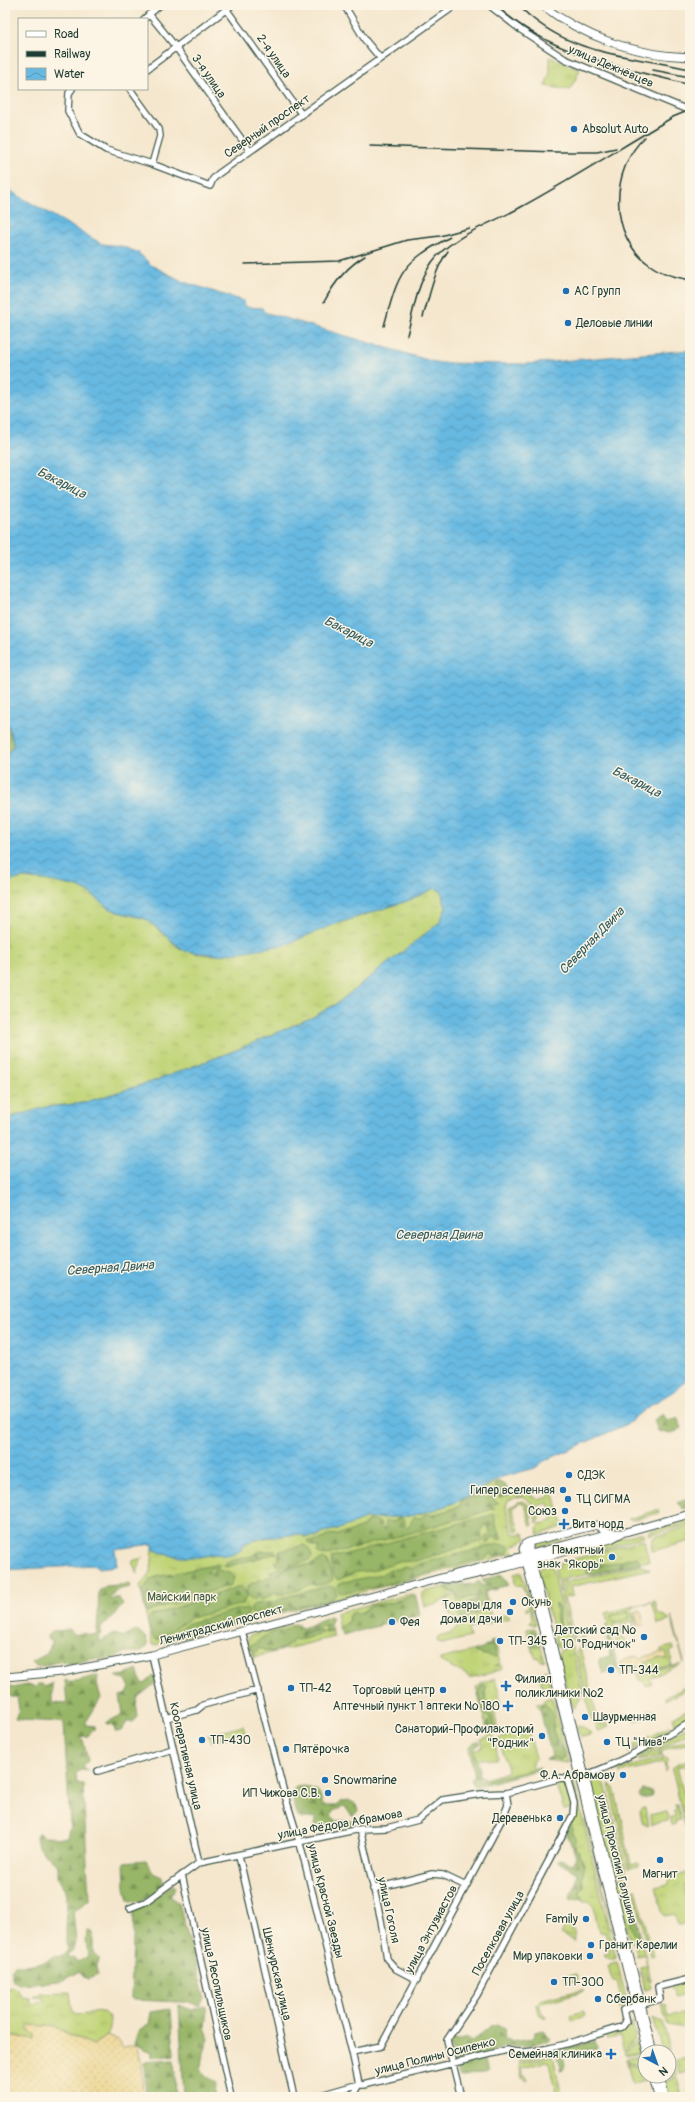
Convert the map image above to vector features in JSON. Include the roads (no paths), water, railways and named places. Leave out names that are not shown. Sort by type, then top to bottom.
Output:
[{"type":"main road","points":[[542,5],[558,17],[581,29],[629,48],[655,54],[690,57]]},
{"type":"main road","name":"Ленинградский проспект","points":[[5,1677],[62,1672],[152,1655],[440,1579],[453,1574],[611,1539],[622,1533],[690,1514]]},
{"type":"main road","points":[[528,1558],[523,1547],[529,1542],[598,1525],[610,1533]]},
{"type":"main road","name":"Ленинградский проспект","points":[[528,1558],[610,1533],[622,1533]]},
{"type":"main road","name":"улица Прокопия Галушина","points":[[528,1558],[638,2006],[645,2044]]},
{"type":"main road","name":"улица Прокопия Галушина","points":[[638,2006],[650,2044]]},
{"type":"main road","points":[[654,2084],[658,2097]]},
{"type":"main road","points":[[662,2084],[665,2097]]},
{"type":"street","points":[[145,18],[160,5]]},
{"type":"street","points":[[148,68],[175,46],[232,5]]},
{"type":"street","points":[[344,5],[365,40],[380,58]]},
{"type":"street","name":"Северный проспект","points":[[70,91],[68,111],[80,134],[106,150],[152,164],[210,186],[213,179],[218,174],[456,5]]},
{"type":"street","name":"улица Дежнёвцев","points":[[489,5],[521,30],[565,59],[690,111]]},
{"type":"street","name":"2-я улица","points":[[227,10],[302,115]]},
{"type":"street","name":"3-я улица","points":[[149,14],[175,46],[250,151]]},
{"type":"street","points":[[131,90],[159,129],[160,136],[152,164]]},
{"type":"street","name":"улица Красной Звезды","points":[[242,1631],[283,1789],[300,1842],[359,2084]]},
{"type":"street","name":"Кооперативная улица","points":[[152,1655],[199,1863]]},
{"type":"street","points":[[166,1718],[197,1710],[203,1705],[258,1690]]},
{"type":"street","name":"улица Фёдора Абрамова","points":[[130,1908],[146,1902],[199,1863],[239,1856],[285,1844],[360,1829],[387,1828],[418,1820],[442,1800],[481,1794],[506,1793],[561,1778],[567,1779],[593,1773],[690,1723]]},
{"type":"street","points":[[98,1771],[174,1749]]},
{"type":"street","name":"Поселковая улица","points":[[461,2097],[447,2040],[477,1996],[573,1815],[574,1803],[567,1779]]},
{"type":"street","name":"улица Энтузиастов","points":[[352,2052],[381,2046],[504,1815],[508,1805],[506,1793]]},
{"type":"street","name":"улица Гоголя","points":[[360,1829],[381,1920],[387,1959],[396,1969],[417,1980]]},
{"type":"street","name":"Шенкурская улица","points":[[239,1856],[294,2097]]},
{"type":"street","points":[[373,1889],[432,1874],[443,1875],[466,1886]]},
{"type":"street","name":"улица Лесопильщиков","points":[[182,1875],[231,2097]]},
{"type":"street","name":"улица Полины Осипенко","points":[[314,2097],[359,2084],[363,2085],[507,2050],[517,2053],[553,2047],[622,2027],[626,2022],[623,2010],[660,1999],[658,1987],[690,1979]]},
{"type":"street","points":[[352,2097],[359,2084]]},
{"type":"water","points":[[5,188],[102,244],[121,246],[139,253],[151,265],[184,282],[243,301],[246,307],[262,308],[264,312],[438,363],[526,364],[690,350],[690,1376],[677,1389],[645,1409],[625,1425],[544,1461],[535,1468],[502,1477],[459,1501],[440,1508],[410,1516],[365,1519],[339,1529],[323,1532],[317,1536],[304,1537],[301,1534],[263,1538],[245,1543],[240,1551],[228,1556],[216,1554],[199,1557],[181,1557],[164,1554],[153,1549],[153,1544],[115,1549],[117,1566],[98,1568],[95,1565],[5,1570],[5,1119],[46,1107],[83,1103],[154,1081],[239,1049],[313,1017],[336,1004],[439,923],[446,908],[441,891],[435,888],[410,900],[333,925],[285,945],[219,955],[184,951],[146,919],[118,912],[109,908],[90,893],[78,887],[44,880],[23,878],[5,882],[5,758],[14,744],[5,722]]},
{"type":"waterway","points":[[345,2097],[349,2090]]},
{"type":"railway","points":[[495,5],[516,22],[562,48],[612,65],[690,85]]},
{"type":"railway","points":[[523,10],[542,25],[561,37],[581,45],[602,52],[690,69]]},
{"type":"railway","points":[[653,70],[690,77]]},
{"type":"railway","points":[[407,335],[421,283],[425,274],[437,256],[446,248],[455,241],[540,196],[673,117],[690,110]]},
{"type":"railway","points":[[645,137],[633,151],[625,167],[620,184],[619,202],[621,221],[627,238],[636,253],[650,265],[664,273],[690,280]]},
{"type":"railway","points":[[370,146],[558,152],[597,152],[616,148]]},
{"type":"railway","points":[[245,264],[339,261],[407,240],[440,236],[469,228]]},
{"type":"railway","points":[[384,326],[398,281],[404,271],[411,263],[433,246],[450,237]]},
{"type":"railway","points":[[423,317],[439,266],[448,251]]},
{"type":"railway","points":[[324,302],[332,288],[346,270],[365,256]]},
{"type":"place","name":"Absolut Auto","points":[[574,129]]},
{"type":"place","name":"АС Групп","points":[[566,291]]},
{"type":"place","name":"Деловые линии","points":[[568,323]]},
{"type":"place","name":"СДЭК","points":[[569,1475]]},
{"type":"place","name":"Гипер вселенная","points":[[563,1490]]},
{"type":"place","name":"ТЦ СИГМА","points":[[568,1499]]},
{"type":"place","name":"Союз","points":[[565,1511]]},
{"type":"place","name":"Вита норд","points":[[564,1524]]},
{"type":"place","name":"Памятный знак \"Якорь\"","points":[[612,1557]]},
{"type":"place","name":"Окунь","points":[[513,1602]]},
{"type":"place","name":"Товары для дома и дачи","points":[[510,1612]]},
{"type":"place","name":"Фея","points":[[392,1622]]},
{"type":"place","name":"Детский сад № 10 \"Родничок\"","points":[[644,1637]]},
{"type":"place","name":"ТП-345","points":[[500,1641]]},
{"type":"place","name":"ТП-344","points":[[611,1670]]},
{"type":"place","name":"Филиал поликлиники №2","points":[[506,1686]]},
{"type":"place","name":"ТП-42","points":[[291,1688]]},
{"type":"place","name":"Торговый центр","points":[[443,1690]]},
{"type":"place","name":"Аптечный пункт 1 аптеки № 180","points":[[508,1706]]},
{"type":"place","name":"Шаурменная","points":[[585,1717]]},
{"type":"place","name":"Санаторий-Профилакторий \"Родник\"","points":[[542,1736]]},
{"type":"place","name":"ТП-430","points":[[202,1740]]},
{"type":"place","name":"ТЦ \"Нива\"","points":[[607,1742]]},
{"type":"place","name":"Пятёрочка","points":[[286,1749]]},
{"type":"place","name":"Ф.А. Абрамову","points":[[623,1775]]},
{"type":"place","name":"Snowmarine","points":[[325,1780]]},
{"type":"place","name":"ИП Чижова С.В.","points":[[328,1793]]},
{"type":"place","name":"Деревенька","points":[[560,1818]]},
{"type":"place","name":"Магнит","points":[[660,1860]]},
{"type":"place","name":"Family","points":[[586,1919]]},
{"type":"place","name":"Гранит Карелии","points":[[591,1945]]},
{"type":"place","name":"Мир упаковки","points":[[590,1956]]},
{"type":"place","name":"ТП-300","points":[[554,1982]]},
{"type":"place","name":"Сбербанк","points":[[598,1999]]},
{"type":"place","name":"Семейная клиника","points":[[611,2054]]},
{"type":"water label","name":"Бакарица","points":[[62,482]]},
{"type":"water label","name":"Бакарица","points":[[349,631]]},
{"type":"water label","name":"Бакарица","points":[[637,781]]},
{"type":"water label","name":"Северная Двина","points":[[591,940]]},
{"type":"water label","name":"Северная Двина","points":[[439,1234]]},
{"type":"water label","name":"Северная Двина","points":[[110,1267]]},
{"type":"park label","name":"Майский парк","points":[[182,1597]]}]
